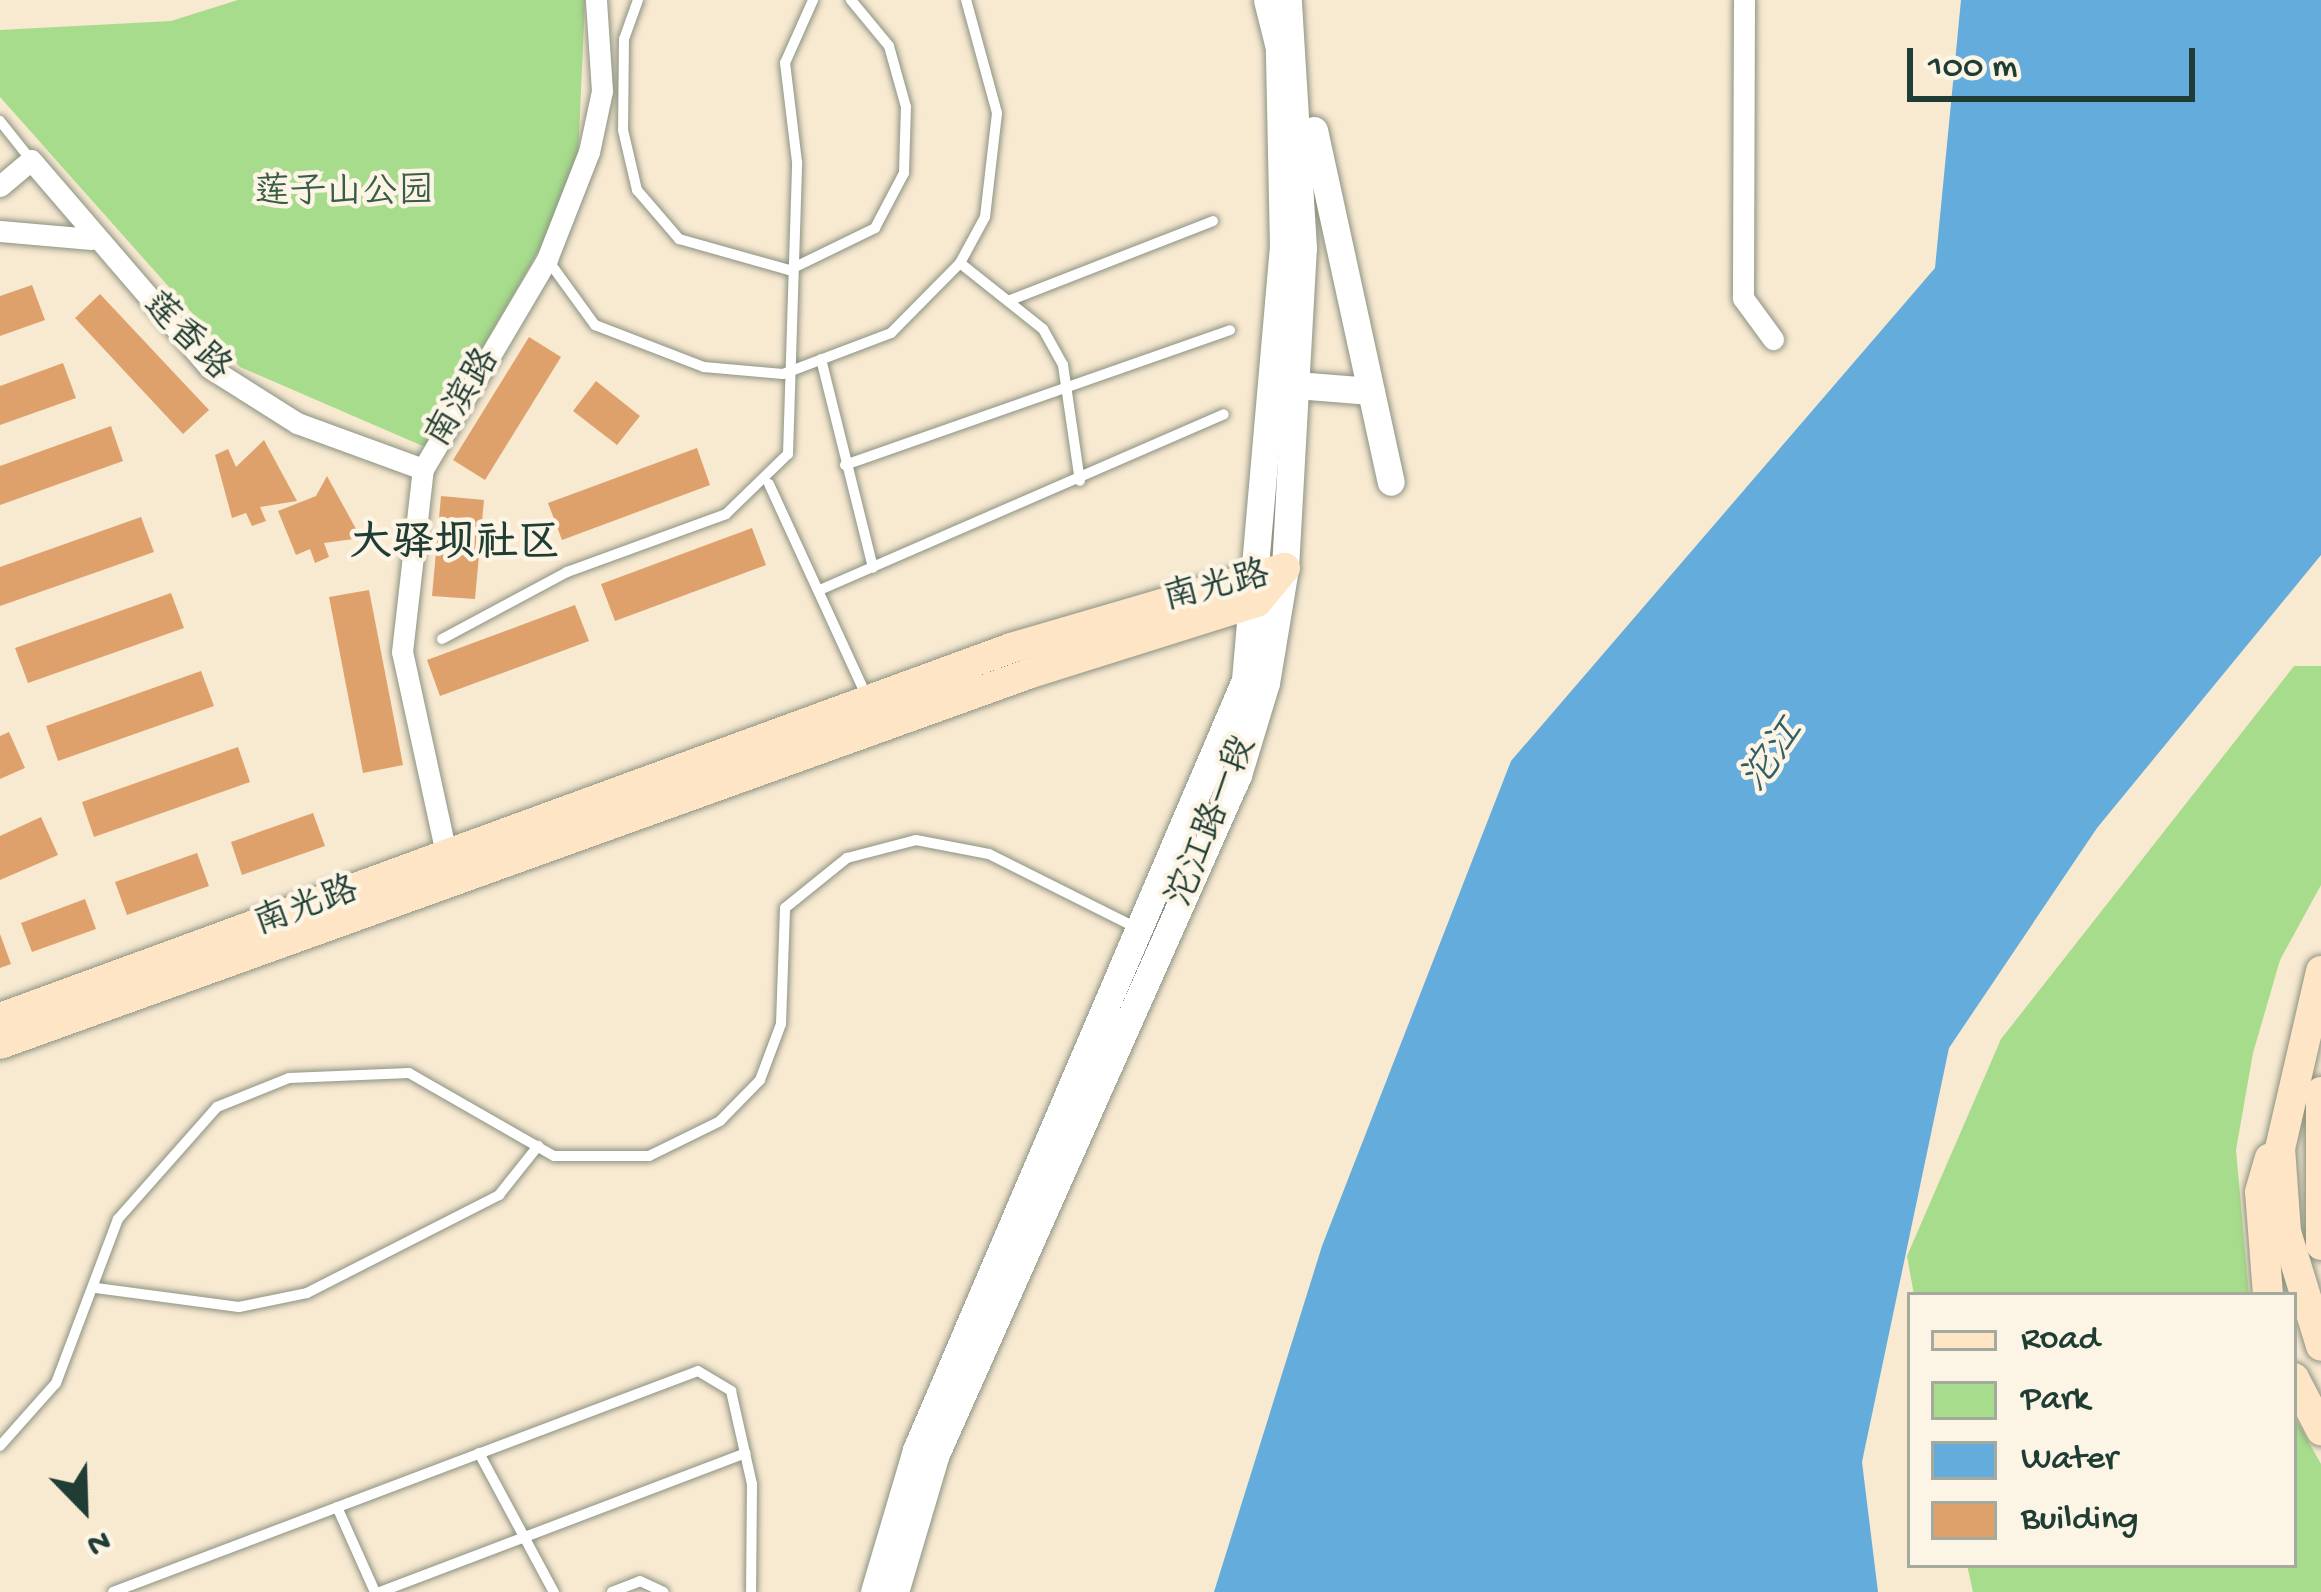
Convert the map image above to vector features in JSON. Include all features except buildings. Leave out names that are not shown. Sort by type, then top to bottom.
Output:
[{"type":"main road","name":"南光路","points":[[0,1044],[869,703],[1268,581]]},
{"type":"main road","name":"南光路","points":[[0,1018],[450,871],[1268,581]]},
{"type":"main road","points":[[2267,1292],[2260,1192],[2321,971]]},
{"type":"main road","points":[[2321,1092],[2321,1245]]},
{"type":"main road","points":[[2287,1094],[2285,1232],[2321,1346]]},
{"type":"main road","points":[[2297,1384],[2321,1430]]},
{"type":"street","name":"南滨路","points":[[450,871],[402,652],[423,469],[548,260],[602,91],[596,0]]},
{"type":"street","name":"沱江路一段","points":[[874,1592],[916,1450],[1154,939],[1238,775],[1296,385],[1300,130],[1289,48],[1267,0]]},
{"type":"street","name":"沱江路一段","points":[[895,1592],[936,1454],[1154,939],[1245,680],[1268,581],[1288,0]]},
{"type":"street","points":[[1744,0],[1744,298],[1773,339]]},
{"type":"street","points":[[1289,48],[1391,482]]},
{"type":"street","points":[[0,186],[31,160]]},
{"type":"street","name":"莲香路","points":[[31,160],[92,239],[249,398],[423,469]]},
{"type":"street","points":[[0,231],[92,239]]},
{"type":"street","points":[[1296,385],[1371,391]]},
{"type":"lane","points":[[638,0],[624,39],[623,130],[638,190],[679,238],[728,261],[789,270],[875,228],[904,173],[906,107],[889,46],[851,0]]},
{"type":"lane","points":[[442,638],[567,572],[726,514],[769,484],[788,454],[783,374],[796,162],[785,63],[813,0]]},
{"type":"lane","points":[[548,260],[595,325],[646,353],[783,374],[891,333],[960,263],[985,218],[997,113],[966,0]]},
{"type":"lane","points":[[0,121],[31,160]]},
{"type":"lane","points":[[1008,301],[1214,220]]},
{"type":"lane","points":[[960,263],[1043,329],[1065,382],[1080,482]]},
{"type":"lane","points":[[845,464],[1065,382],[1230,330]]},
{"type":"lane","points":[[821,359],[873,568]]},
{"type":"lane","points":[[822,589],[1080,482],[1225,414]]},
{"type":"lane","points":[[769,484],[822,589],[869,703]]},
{"type":"lane","points":[[0,1446],[56,1383],[96,1288],[118,1219],[155,1171],[217,1107],[289,1078],[409,1072],[538,1146],[597,1162],[649,1156],[720,1121],[760,1080],[781,1024],[785,908],[847,858],[916,840],[989,854],[1154,939]]},
{"type":"lane","points":[[96,1288],[239,1307],[307,1293],[499,1195],[538,1146]]},
{"type":"lane","points":[[113,1592],[140,1587],[698,1371],[730,1391],[745,1453],[751,1592]]},
{"type":"lane","points":[[479,1453],[528,1536],[554,1592]]},
{"type":"lane","points":[[337,1508],[378,1592],[745,1453]]},
{"type":"lane","points":[[612,1592],[640,1581],[664,1592]]},
{"type":"green space","name":"莲子山公园","points":[[238,0],[585,0],[578,159],[542,245],[425,447],[240,367],[0,97],[0,30],[171,21]]},
{"type":"green space","points":[[2294,666],[2321,666],[2321,885],[2280,960],[2253,1053],[2236,1150],[2249,1292],[1913,1292],[1907,1256],[2001,1039]]},
{"type":"green space","points":[[2297,1421],[2321,1464],[2321,1592],[1973,1592],[1968,1568],[2297,1568]]},
{"type":"water","name":"沱江","points":[[1961,0],[2321,0],[2321,555],[2097,828],[1949,1048],[1862,1462],[1878,1592],[1214,1592],[1322,1246],[1511,761],[1935,268]]},
{"type":"district","name":"大驿坝社区","points":[[455,547]]}]
